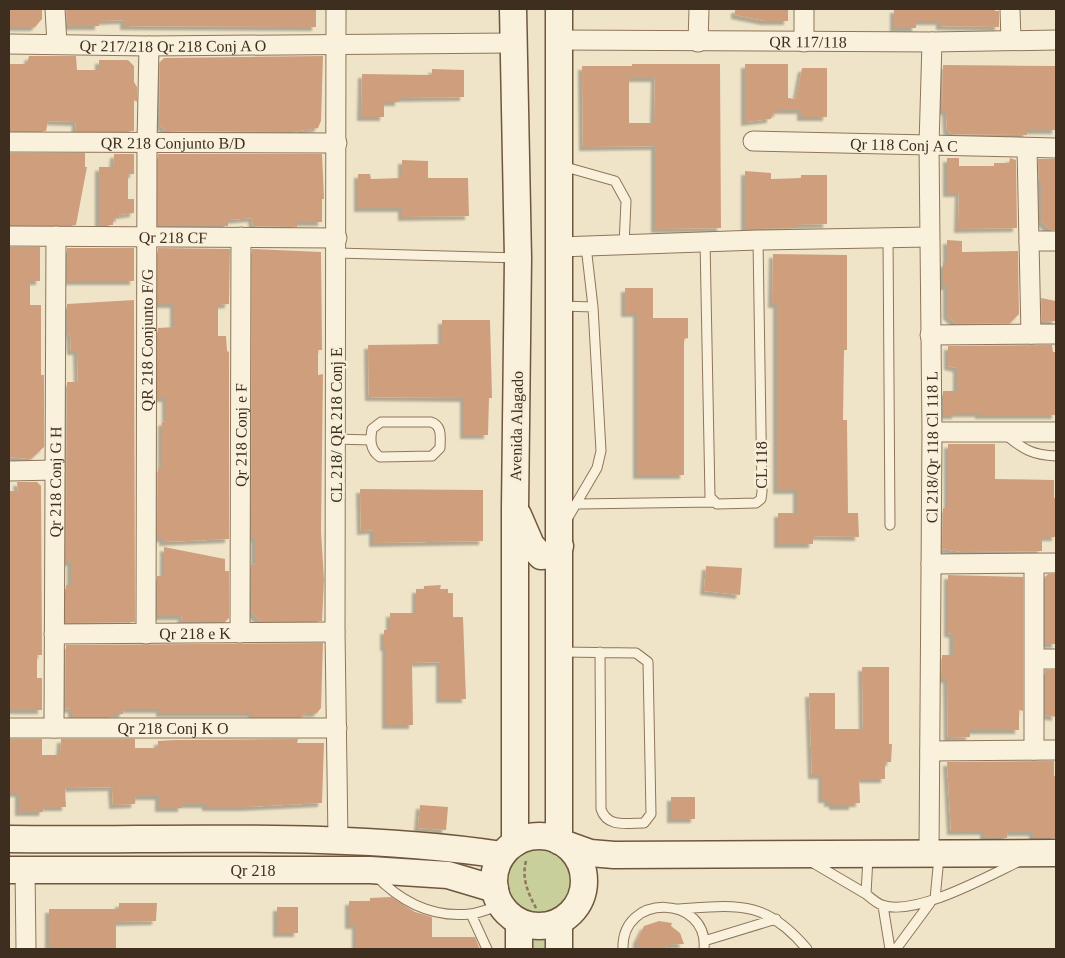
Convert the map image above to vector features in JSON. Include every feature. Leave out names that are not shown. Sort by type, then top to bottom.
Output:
[{"type":"main road","name":"Avenida Alagado","points":[[513,9],[518,258],[509,849],[495,871],[518,949]]},
{"type":"main road","points":[[559,9],[562,843],[576,856],[582,870],[584,886]]},
{"type":"main road","points":[[518,211],[525,221],[539,227],[553,221],[559,211]]},
{"type":"main road","points":[[518,258],[542,256],[550,261],[559,274]]},
{"type":"main road","points":[[515,508],[531,545],[541,556],[554,555],[560,539]]},
{"type":"main road","points":[[9,839],[338,840],[453,848],[509,849],[532,837],[546,837],[590,853],[614,855],[1049,853]]},
{"type":"main road","points":[[73,840],[73,869]]},
{"type":"main road","points":[[505,905],[532,926],[546,926],[559,922],[578,903],[584,886],[593,870],[614,855]]},
{"type":"main road","name":"Qr 218","points":[[17,870],[370,870],[448,875],[505,905]]},
{"type":"main road","points":[[559,922],[559,949]]},
{"type":"street","points":[[55,9],[57,44]]},
{"type":"street","name":"CL 218/ QR 218 Conj E","points":[[336,9],[335,632],[338,840]]},
{"type":"street","points":[[698,42],[699,9]]},
{"type":"street","points":[[804,9],[804,42]]},
{"type":"street","points":[[1010,9],[1011,40]]},
{"type":"street","name":"QR 117/118","points":[[559,40],[698,42],[1056,40]]},
{"type":"street","name":"Cl 218/Qr 118 Cl 118 L","points":[[932,42],[929,145],[932,432],[930,751],[934,853]]},
{"type":"street","name":"Qr 217/218 Qr 218 Conj A O","points":[[9,44],[149,46],[513,43]]},
{"type":"street","name":"QR 218 Conjunto F/G","points":[[146,634],[147,142],[149,46]]},
{"type":"street","name":"Qr 118 Conj A C","points":[[753,141],[1056,148]]},
{"type":"street","name":"QR 218 Conjunto B/D","points":[[9,142],[337,143]]},
{"type":"street","points":[[1027,148],[1030,334]]},
{"type":"street","name":"Qr 218 CF","points":[[9,236],[147,235],[241,237],[337,245]]},
{"type":"street","name":"Qr 218 Conj G H","points":[[54,728],[56,236]]},
{"type":"street","name":"Qr 218 Conj e F","points":[[240,634],[241,237]]},
{"type":"street","points":[[559,247],[705,241],[929,237]]},
{"type":"street","points":[[1029,241],[1056,241]]},
{"type":"street","points":[[930,335],[1056,334]]},
{"type":"street","points":[[932,432],[1056,432]]},
{"type":"street","points":[[9,471],[55,470]]},
{"type":"street","points":[[931,564],[1056,563]]},
{"type":"street","points":[[1034,564],[1034,750]]},
{"type":"street","name":"Qr 218 e K","points":[[54,634],[335,632]]},
{"type":"street","points":[[1035,659],[1056,659]]},
{"type":"street","name":"Qr 218 Conj K O","points":[[9,728],[337,728]]},
{"type":"street","points":[[930,751],[1056,750]]},
{"type":"street","points":[[17,870],[26,949]]},
{"type":"lane","points":[[559,166],[615,181],[626,201],[624,245]]},
{"type":"lane","points":[[888,237],[890,525]]},
{"type":"lane","name":"CL 118","points":[[713,502],[717,504],[756,503],[760,499],[762,492],[758,240]]},
{"type":"lane","points":[[578,504],[713,502],[710,497],[705,241]]},
{"type":"lane","points":[[337,245],[518,258]]},
{"type":"lane","points":[[560,539],[597,468],[601,451],[593,307],[586,246]]},
{"type":"lane","points":[[559,306],[593,307]]},
{"type":"lane","points":[[381,422],[431,422],[440,428],[440,448],[432,456],[380,457],[373,450],[370,440],[372,429],[381,422]]},
{"type":"lane","points":[[1002,432],[1020,446],[1037,455],[1056,456]]},
{"type":"lane","points":[[336,439],[370,440]]},
{"type":"lane","points":[[560,652],[600,652],[636,653],[648,662],[651,814],[644,823],[610,822],[606,819],[601,809],[600,652]]},
{"type":"lane","points":[[896,949],[933,900],[934,853]]},
{"type":"lane","points":[[800,854],[883,906],[909,907],[933,900],[1049,853]]},
{"type":"lane","points":[[866,894],[868,854]]},
{"type":"lane","points":[[370,870],[392,893],[406,902],[423,908],[471,914],[505,905]]},
{"type":"lane","points":[[623,949],[625,934],[631,922],[640,914],[652,908],[664,906],[677,908],[729,906],[756,910],[776,919],[807,949]]},
{"type":"lane","points":[[883,906],[890,949]]},
{"type":"lane","points":[[677,908],[695,921],[706,946],[776,919]]},
{"type":"lane","points":[[471,914],[487,949]]},
{"type":"green space","points":[[539,848],[552,850],[563,858],[571,869],[573,882],[571,895],[563,906],[552,914],[539,916],[526,914],[515,906],[507,895],[505,882],[507,869],[515,858],[526,850]]},
{"type":"green space","points":[[527,927],[551,928],[551,949],[527,949]]},
{"type":"building","points":[[9,9],[42,9],[42,19],[35,27],[9,27]]},
{"type":"building","points":[[66,9],[316,9],[316,27],[124,26],[124,20],[99,21],[99,26],[70,26],[67,23]]},
{"type":"building","points":[[735,9],[788,9],[788,21],[765,21],[735,15]]},
{"type":"building","points":[[894,9],[995,9],[995,11],[999,11],[999,27],[940,26],[940,21],[916,21],[916,28],[894,28]]},
{"type":"building","points":[[29,56],[76,56],[77,70],[99,70],[99,60],[128,60],[134,66],[134,82],[137,87],[137,102],[134,100],[134,131],[75,131],[76,122],[48,121],[46,131],[9,131],[9,64],[27,64]]},
{"type":"building","points":[[323,56],[321,121],[318,128],[292,132],[166,131],[159,124],[160,62],[164,58]]},
{"type":"building","points":[[632,64],[720,64],[721,228],[655,229],[655,146],[583,147],[582,66],[632,66]],"holes":[[[629,78],[655,78],[654,123],[629,123]]]},
{"type":"building","points":[[745,64],[788,64],[788,98],[796,99],[802,68],[827,68],[827,117],[801,117],[801,110],[778,110],[778,113],[771,114],[771,119],[745,122]]},
{"type":"building","points":[[943,65],[1056,66],[1056,130],[1027,130],[1027,135],[951,134],[947,130],[946,111],[942,111]]},
{"type":"building","points":[[432,69],[464,70],[464,97],[399,98],[399,102],[387,102],[387,104],[384,104],[384,117],[361,117],[362,74],[432,75]]},
{"type":"building","points":[[9,153],[85,153],[85,167],[87,167],[76,225],[9,225]]},
{"type":"building","points":[[114,154],[134,154],[134,174],[128,174],[128,199],[134,199],[134,213],[119,215],[120,218],[113,218],[113,225],[99,225],[99,167],[113,167]]},
{"type":"building","points":[[158,154],[322,154],[324,199],[322,199],[322,222],[297,222],[297,227],[253,226],[252,218],[228,220],[228,226],[158,226]]},
{"type":"building","points":[[947,158],[959,158],[959,166],[994,166],[994,163],[1009,163],[1010,158],[1016,160],[1017,228],[958,229],[959,193],[947,193]]},
{"type":"building","points":[[1038,159],[1056,159],[1056,230],[1050,230],[1041,221],[1041,181],[1039,181]]},
{"type":"building","points":[[402,160],[428,161],[428,178],[468,178],[469,216],[402,217],[402,208],[358,208],[358,174],[370,174],[371,179],[402,178]]},
{"type":"building","points":[[745,171],[771,173],[771,179],[801,178],[801,175],[827,175],[827,224],[795,225],[795,228],[745,229]]},
{"type":"building","points":[[947,240],[962,241],[962,252],[1018,251],[1019,314],[1010,323],[956,324],[947,315],[947,286],[943,286],[943,263],[947,263]]},
{"type":"building","points":[[9,247],[40,247],[40,281],[30,281],[30,305],[41,305],[41,375],[44,375],[44,447],[31,459],[9,457]]},
{"type":"building","points":[[67,248],[134,248],[134,281],[67,281]]},
{"type":"building","points":[[158,248],[230,249],[229,304],[218,305],[218,336],[226,336],[227,351],[229,352],[229,539],[163,542],[163,538],[157,538],[158,468],[162,468],[162,422],[166,421],[166,398],[158,398],[158,328],[174,327],[174,304],[158,304]]},
{"type":"building","points":[[252,249],[321,252],[322,350],[318,350],[318,375],[323,374],[321,531],[324,580],[322,621],[260,621],[251,612],[251,564],[255,565],[255,538],[251,538]]},
{"type":"building","points":[[773,254],[847,255],[847,350],[844,350],[843,420],[847,420],[848,513],[858,513],[859,537],[813,536],[813,544],[778,544],[778,513],[797,513],[797,490],[777,490],[777,304],[772,304]]},
{"type":"building","points":[[625,288],[653,288],[653,318],[688,318],[688,338],[684,339],[684,475],[637,475],[637,313],[625,313]]},
{"type":"building","points":[[1041,298],[1056,301],[1056,321],[1042,322]]},
{"type":"building","points":[[134,300],[135,622],[66,623],[66,585],[71,585],[71,562],[66,562],[67,382],[78,382],[77,351],[71,351],[70,334],[67,335],[67,304]]},
{"type":"building","points":[[442,320],[490,320],[492,398],[489,398],[488,435],[464,435],[464,398],[369,397],[368,345],[442,344]]},
{"type":"building","points":[[1052,345],[1053,352],[1056,352],[1056,415],[979,415],[979,413],[956,413],[956,415],[943,415],[943,391],[957,391],[957,368],[948,366],[948,346]]},
{"type":"building","points":[[948,444],[995,444],[995,479],[1054,480],[1056,537],[1042,537],[1042,551],[963,552],[942,549],[943,508],[948,508]]},
{"type":"building","points":[[17,482],[37,482],[41,486],[42,655],[37,655],[37,678],[42,678],[42,710],[9,710],[9,499],[10,491],[18,491]]},
{"type":"building","points":[[360,489],[483,490],[483,541],[373,543],[373,530],[361,531]]},
{"type":"building","points":[[164,547],[225,559],[225,571],[229,571],[229,618],[225,622],[181,622],[182,616],[157,616],[157,576],[164,576]]},
{"type":"building","points":[[706,566],[742,568],[740,595],[704,591]]},
{"type":"building","points":[[1048,574],[1056,574],[1056,644],[1045,644],[1045,577]]},
{"type":"building","points":[[948,575],[1023,577],[1023,711],[1019,710],[1019,730],[970,730],[970,737],[948,738],[947,679],[941,679],[942,655],[953,655],[953,634],[948,633]]},
{"type":"building","points":[[441,585],[440,589],[448,589],[448,593],[453,593],[453,617],[463,617],[466,699],[440,699],[440,662],[412,663],[413,725],[386,725],[386,647],[384,647],[384,630],[390,630],[390,613],[416,613],[416,589],[424,589],[424,586]]},
{"type":"building","points":[[323,643],[321,708],[317,713],[306,713],[302,717],[252,717],[252,713],[160,713],[160,709],[124,709],[123,714],[113,714],[113,717],[72,717],[72,709],[65,708],[66,645]]},
{"type":"building","points":[[862,667],[889,667],[889,744],[892,744],[891,762],[885,762],[885,779],[859,779],[860,803],[853,803],[853,806],[833,806],[833,803],[828,803],[828,799],[822,799],[822,775],[812,775],[809,693],[835,693],[835,729],[863,729]]},
{"type":"building","points":[[1045,670],[1056,670],[1056,717],[1045,715]]},
{"type":"building","points":[[9,739],[42,739],[42,755],[60,755],[61,739],[135,739],[135,748],[158,748],[158,741],[174,740],[298,739],[297,743],[324,743],[322,803],[245,807],[206,807],[206,804],[182,804],[182,808],[159,808],[159,796],[136,796],[135,804],[113,805],[112,787],[65,788],[66,807],[44,807],[43,812],[19,812],[19,793],[9,793]]},
{"type":"building","points":[[1054,761],[1054,776],[1056,776],[1056,838],[1033,838],[1033,832],[1008,832],[1007,838],[984,838],[984,831],[951,831],[947,762]]},
{"type":"building","points":[[671,797],[695,797],[695,819],[671,819]]},
{"type":"building","points":[[420,805],[448,807],[446,830],[418,828]]},
{"type":"building","points":[[391,897],[415,912],[432,917],[432,937],[475,937],[480,949],[356,949],[356,925],[349,925],[349,901],[370,901],[370,898]]},
{"type":"building","points":[[119,903],[157,903],[156,921],[116,922],[116,949],[49,949],[49,909],[119,909]]},
{"type":"building","points":[[277,907],[298,907],[298,933],[277,933]]},
{"type":"building","points":[[659,921],[672,923],[671,926],[680,933],[684,944],[667,945],[665,949],[637,949],[637,940],[644,926]]}]
